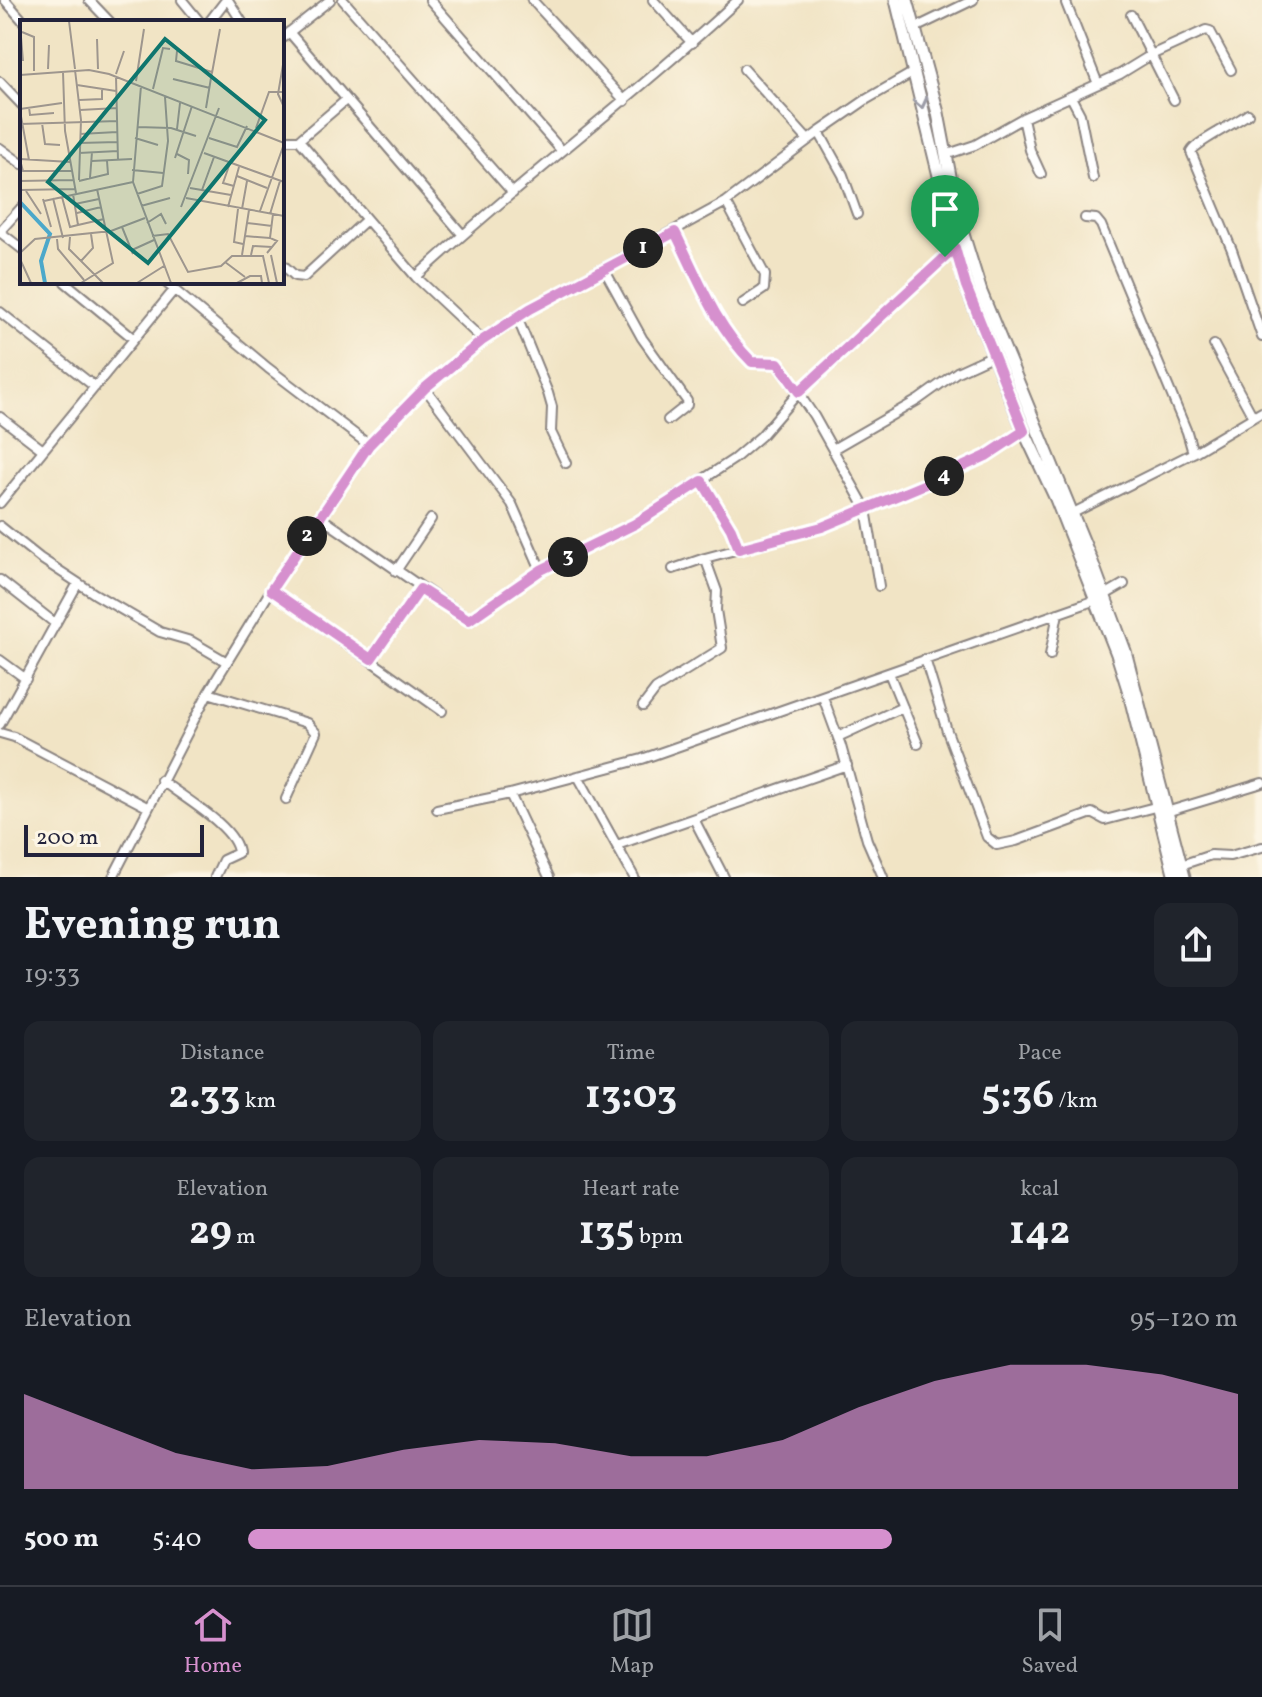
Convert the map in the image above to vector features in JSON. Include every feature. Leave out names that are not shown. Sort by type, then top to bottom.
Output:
[{"type":"main road","points":[[896,0],[966,286],[1024,431],[1101,598]]},
{"type":"main road","points":[[907,0],[938,113],[958,218],[981,292],[1071,514],[1136,686],[1175,877]]},
{"type":"main road","points":[[1161,811],[1182,871]]},
{"type":"street","points":[[5,0],[22,20]]},
{"type":"street","points":[[89,0],[108,20]]},
{"type":"street","points":[[182,0],[198,20]]},
{"type":"street","points":[[211,20],[227,0],[241,20]]},
{"type":"street","points":[[330,0],[286,35],[462,234]]},
{"type":"street","points":[[343,0],[513,193]]},
{"type":"street","points":[[430,0],[561,150]]},
{"type":"street","points":[[532,0],[625,101]]},
{"type":"street","points":[[653,0],[692,43]]},
{"type":"street","points":[[416,277],[561,150],[625,101],[738,0]]},
{"type":"street","points":[[915,28],[973,0]]},
{"type":"street","points":[[1066,3],[1098,84]]},
{"type":"street","points":[[1131,15],[1174,100]]},
{"type":"street","points":[[945,155],[975,145],[1023,118],[1208,29],[1231,70]]},
{"type":"street","points":[[744,69],[808,140]]},
{"type":"street","points":[[113,877],[208,693],[271,590],[369,445],[425,388],[483,340],[517,317],[726,202],[819,132],[914,72]]},
{"type":"street","points":[[0,82],[20,103]]},
{"type":"street","points":[[1071,97],[1080,114],[1093,178]]},
{"type":"street","points":[[284,140],[299,140],[346,100]]},
{"type":"street","points":[[1248,114],[1229,128],[1195,145],[1191,152],[1232,250],[1262,337]]},
{"type":"street","points":[[1023,118],[1030,150],[1041,174]]},
{"type":"street","points":[[819,132],[843,175],[857,214]]},
{"type":"street","points":[[299,140],[416,277],[483,340]]},
{"type":"street","points":[[0,148],[20,163]]},
{"type":"street","points":[[726,202],[765,275],[764,289],[743,303]]},
{"type":"street","points":[[20,209],[0,232],[20,247]]},
{"type":"street","points":[[1085,218],[1096,219],[1101,225],[1193,453]]},
{"type":"street","points":[[284,266],[295,276],[304,277],[366,220]]},
{"type":"street","points":[[675,232],[710,307],[729,337],[752,362],[778,363],[833,449],[866,509],[879,586]]},
{"type":"street","points":[[320,517],[469,620],[541,570],[635,524],[702,481],[761,436],[799,392],[955,248]]},
{"type":"street","points":[[604,269],[642,338],[687,401],[687,405],[668,420]]},
{"type":"street","points":[[67,284],[134,339]]},
{"type":"street","points":[[167,284],[268,368],[369,445]]},
{"type":"street","points":[[0,503],[174,290]]},
{"type":"street","points":[[0,312],[95,387]]},
{"type":"street","points":[[517,317],[548,393],[552,407],[551,432],[566,463]]},
{"type":"street","points":[[1214,345],[1253,417]]},
{"type":"street","points":[[833,449],[918,400],[957,372],[994,355]]},
{"type":"street","points":[[425,388],[512,504],[541,570]]},
{"type":"street","points":[[1071,514],[1193,453],[1262,412]]},
{"type":"street","points":[[0,417],[43,450]]},
{"type":"street","points":[[673,569],[822,527],[955,471],[986,456],[1024,431]]},
{"type":"street","points":[[702,481],[731,529],[739,549]]},
{"type":"street","points":[[396,571],[431,519]]},
{"type":"street","points":[[0,526],[78,583],[160,632],[191,641],[227,662]]},
{"type":"street","points":[[643,706],[656,689],[722,648],[716,610],[717,591],[705,558]]},
{"type":"street","points":[[0,580],[56,624]]},
{"type":"street","points":[[0,724],[78,583]]},
{"type":"street","points":[[437,809],[510,794],[642,759],[1101,598],[1124,584]]},
{"type":"street","points":[[371,659],[420,589]]},
{"type":"street","points":[[271,590],[442,711]]},
{"type":"street","points":[[1050,655],[1058,613]]},
{"type":"street","points":[[925,659],[947,731],[987,837],[997,845],[1092,813],[1105,820],[1161,811],[1262,783]]},
{"type":"street","points":[[0,660],[26,679]]},
{"type":"street","points":[[889,673],[918,744]]},
{"type":"street","points":[[208,693],[307,723],[314,730],[316,733],[286,799]]},
{"type":"street","points":[[823,697],[847,765],[867,840],[883,877]]},
{"type":"street","points":[[842,735],[903,707]]},
{"type":"street","points":[[0,733],[14,737],[147,807]]},
{"type":"street","points":[[617,845],[847,765]]},
{"type":"street","points":[[578,776],[634,877]]},
{"type":"street","points":[[161,780],[222,827],[238,845],[238,853],[223,860],[215,877]]},
{"type":"street","points":[[510,794],[549,877]]},
{"type":"street","points":[[694,819],[724,877]]},
{"type":"street","points":[[1182,871],[1211,855],[1230,856],[1262,847]]},
{"type":"route","points":[[675,232],[710,307],[729,337],[752,362],[778,363],[799,392],[945,257],[955,248],[966,286],[1024,431],[986,456],[822,527],[739,549],[731,529],[702,481],[635,524],[541,570],[469,620],[420,589],[371,659],[271,590],[369,445],[425,388],[483,340],[530,309],[675,232]]}]
